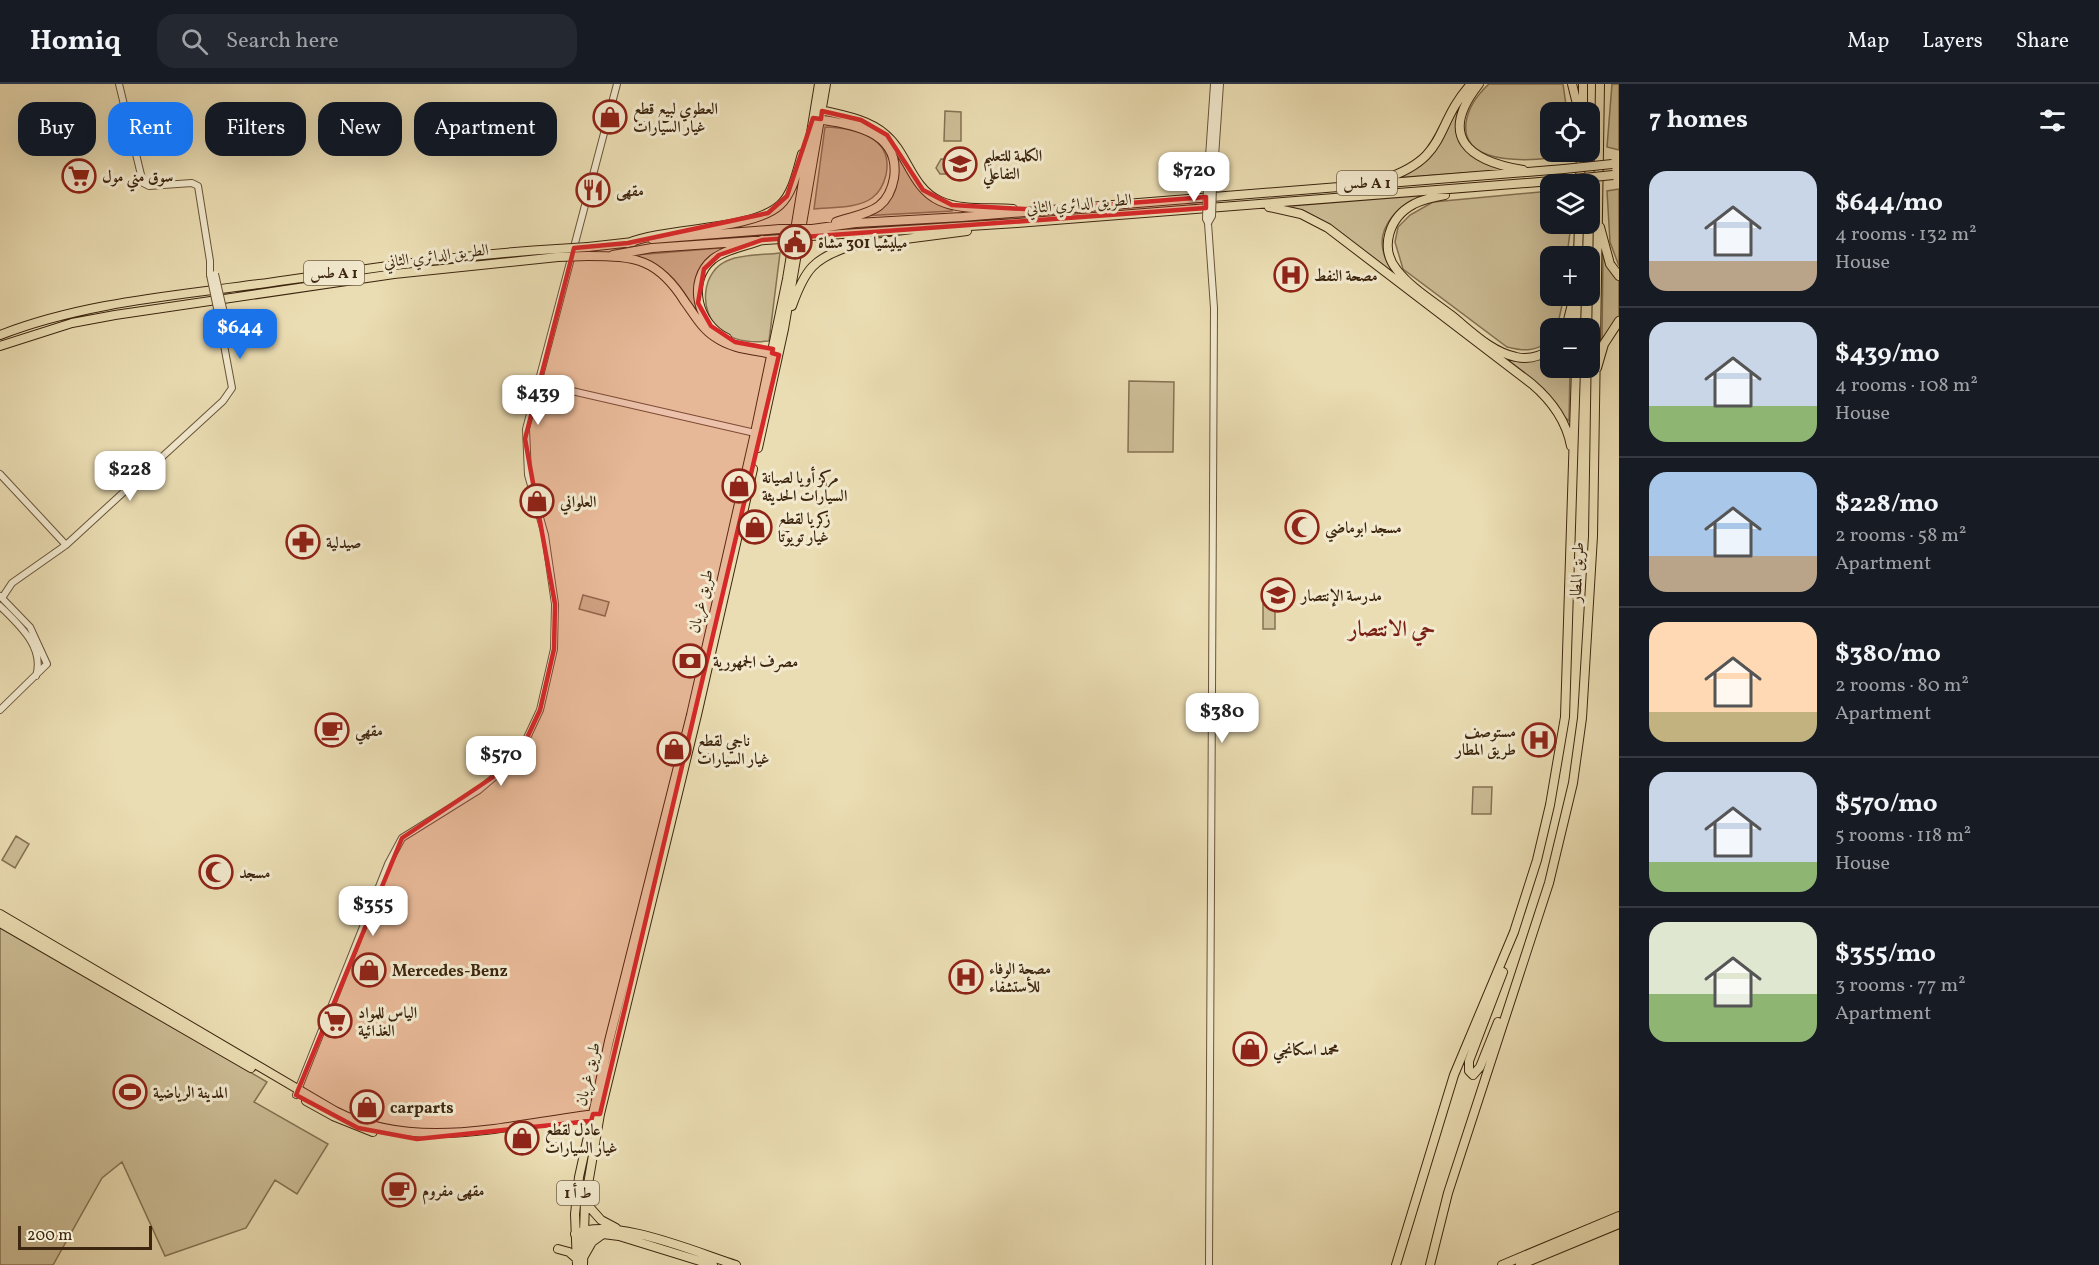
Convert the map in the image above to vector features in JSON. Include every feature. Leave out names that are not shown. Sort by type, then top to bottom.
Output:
[{"type":"highway","name":"طريق غريان","points":[[595,1118],[756,433],[784,329],[818,114],[819,84]]},
{"type":"highway","name":"طريق غريان","points":[[595,1118],[697,715],[776,352],[807,143],[826,84]]},
{"type":"highway","points":[[1374,183],[1403,173],[1421,162],[1438,141],[1460,99],[1471,84]]},
{"type":"highway","points":[[1479,84],[1464,105],[1461,117],[1461,132],[1467,147],[1486,162],[1535,172]]},
{"type":"highway","points":[[1572,84],[1578,102]]},
{"type":"highway","points":[[1582,102],[1583,84]]},
{"type":"highway","name":"طريق المطار","points":[[1598,174],[1600,84]]},
{"type":"highway","points":[[818,114],[861,120],[887,135],[923,190],[940,201],[963,207],[1041,210]]},
{"type":"highway","points":[[607,256],[652,248],[781,239],[815,231],[880,205],[890,192],[895,169],[887,146],[874,134],[818,114]]},
{"type":"highway","points":[[628,243],[657,233],[727,223],[768,213],[787,196],[807,143]]},
{"type":"highway","name":"الطريق الدائري الثاني","points":[[815,231],[1041,210],[1535,172],[1616,163]]},
{"type":"highway","name":"الطريق الدائري الثاني","points":[[815,231],[1017,223],[1466,189],[1616,175]]},
{"type":"highway","points":[[1466,189],[1415,203],[1397,218],[1388,239],[1388,249],[1396,269],[1411,284],[1497,350],[1517,357],[1540,355]]},
{"type":"highway","points":[[1254,205],[1300,214],[1328,228],[1532,384],[1553,405],[1561,417],[1574,459]]},
{"type":"highway","points":[[784,329],[808,270],[830,254],[851,246],[1017,223]]},
{"type":"highway","points":[[1600,226],[1607,255],[1619,276]]},
{"type":"highway","points":[[558,253],[588,251],[628,243],[780,229],[815,231]]},
{"type":"highway","name":"طريق المطار","points":[[1430,1265],[1434,1242],[1494,1049],[1549,883],[1571,792],[1579,743],[1593,536],[1593,380],[1596,234]]},
{"type":"highway","points":[[762,240],[728,251],[711,261],[700,278],[698,303],[705,318],[723,336],[776,352]]},
{"type":"highway","points":[[588,251],[646,262],[662,271],[671,280],[696,317],[715,338],[740,348],[776,352]]},
{"type":"highway","name":"الطريق الدائري الثاني","points":[[0,335],[30,323],[111,305],[411,261],[558,253]]},
{"type":"highway","name":"الطريق الدائري الثاني","points":[[0,346],[72,323],[115,315],[558,253]]},
{"type":"highway","points":[[1593,380],[1604,344],[1619,321]]},
{"type":"highway","name":"طريق المطار","points":[[1396,1265],[1451,1085],[1464,1048],[1503,961],[1537,860],[1559,762],[1565,717],[1576,378]]},
{"type":"highway","points":[[1517,976],[1480,1067],[1473,1075],[1468,1071],[1469,1061],[1519,929],[1537,860]]},
{"type":"highway","points":[[0,914],[358,1128],[386,1136],[450,1139],[595,1118],[579,1236]]},
{"type":"highway","points":[[0,922],[297,1092]]},
{"type":"highway","name":"ط أ 1","points":[[580,1262],[579,1177],[595,1118]]},
{"type":"highway","points":[[585,1202],[601,1221],[616,1228]]},
{"type":"highway","points":[[558,1249],[569,1252],[580,1262],[592,1242],[603,1234]]},
{"type":"main road","points":[[1520,1265],[1619,1216]]},
{"type":"main road","points":[[1502,1265],[1619,1224]]},
{"type":"main road","points":[[579,1236],[616,1228],[736,1265]]},
{"type":"main road","points":[[579,1236],[603,1234],[619,1236],[713,1265]]},
{"type":"main road","points":[[1434,1242],[1438,1265]]},
{"type":"street","points":[[0,710],[47,667],[45,655],[33,631],[1,597],[5,589],[66,545],[223,400],[232,388],[198,186],[189,183],[149,186],[141,181],[119,84]]},
{"type":"street","points":[[297,1092],[402,838],[490,781],[514,756],[532,730],[540,710],[554,649],[555,604],[545,535],[528,475],[525,449],[527,421],[617,84]]},
{"type":"street","points":[[1210,186],[1214,84]]},
{"type":"street","points":[[1209,1265],[1214,308],[1209,223],[1206,219],[1220,84]]},
{"type":"street","points":[[537,383],[756,433]]},
{"type":"street","points":[[0,474],[66,545]]},
{"type":"street","points":[[0,606],[34,646],[39,664],[36,677]]},
{"type":"street","points":[[488,745],[495,770]]},
{"type":"street","points":[[470,795],[495,770],[514,756]]},
{"type":"highlighted area","points":[[822,111],[861,120],[887,135],[923,190],[952,205],[1041,210],[1206,197],[1206,208],[762,240],[719,255],[704,269],[698,303],[711,326],[735,342],[773,349],[772,353],[779,355],[600,1114],[593,1114],[591,1121],[417,1139],[358,1128],[296,1095],[402,838],[499,773],[525,742],[540,710],[554,649],[555,604],[525,439],[574,248],[628,243],[768,213],[787,196],[813,118],[821,119]]},
{"type":"shaded area","points":[[1489,84],[1563,84],[1566,102],[1540,102],[1540,159],[1505,158],[1489,155],[1476,148],[1468,138],[1466,123],[1469,112],[1481,92]]},
{"type":"shaded area","points":[[1612,84],[1619,84],[1619,150],[1607,147]]},
{"type":"shaded area","points":[[1463,97],[1457,126],[1458,137],[1463,146],[1481,160],[1507,170],[1393,178],[1417,168]]},
{"type":"shaded area","points":[[945,111],[961,112],[961,141],[944,141]]},
{"type":"shaded area","points":[[825,127],[860,132],[878,143],[884,151],[887,162],[884,181],[877,193],[866,202],[852,206],[814,209]]},
{"type":"shaded area","points":[[893,148],[923,193],[953,207],[952,211],[860,216],[887,196],[897,182],[899,173]]},
{"type":"shaded area","points":[[941,159],[955,160],[953,174],[940,174],[936,168]]},
{"type":"shaded area","points":[[1619,189],[1619,266],[1610,242],[1607,191]]},
{"type":"shaded area","points":[[1540,192],[1540,234],[1570,234],[1568,246],[1540,246],[1540,306],[1562,306],[1559,318],[1540,318],[1540,347],[1528,350],[1507,347],[1403,269],[1395,242],[1398,227],[1410,215],[1433,202]]},
{"type":"shaded area","points":[[1429,194],[1409,202],[1392,216],[1383,235],[1382,246],[1386,260],[1397,278],[1329,225],[1283,205]]},
{"type":"shaded area","points":[[732,247],[699,274],[703,321],[672,277],[653,264],[623,256]]},
{"type":"shaded area","points":[[1603,251],[1619,281],[1619,317],[1602,339]]},
{"type":"shaded area","points":[[780,253],[769,341],[743,340],[725,334],[713,322],[706,303],[708,282],[713,273],[720,265],[735,258]]},
{"type":"shaded area","points":[[1494,351],[1511,359],[1540,355],[1540,378],[1570,378],[1569,421]]},
{"type":"shaded area","points":[[1129,381],[1174,382],[1173,452],[1128,452]]},
{"type":"shaded area","points":[[583,595],[609,602],[605,616],[579,609]]},
{"type":"shaded area","points":[[1263,604],[1275,604],[1275,629],[1263,629]]},
{"type":"shaded area","points":[[1473,787],[1492,787],[1491,814],[1472,814]]},
{"type":"shaded area","points":[[16,836],[29,844],[15,868],[2,860]]},
{"type":"shaded area","name":"المدينة الرياضية","points":[[0,927],[267,1082],[254,1102],[328,1144],[297,1194],[275,1180],[246,1228],[165,1256],[122,1162],[102,1178],[53,1265],[0,1265]]},
{"type":"place","name":"العطوي لبيع قطع غيار السيارات","points":[[610,117]]},
{"type":"place","name":"الكلمة للتعليم التفاعلي","points":[[960,164]]},
{"type":"place","name":"سوق مني مول","points":[[79,176]]},
{"type":"place","name":"مقهى","points":[[593,190]]},
{"type":"place","name":"ميليشيا 301 مشاة","points":[[795,242]]},
{"type":"place","name":"مصحة النفط","points":[[1291,275]]},
{"type":"place","name":"مركز أويا لصيانة السيارات الحديثة","points":[[739,486]]},
{"type":"place","name":"العلواني","points":[[537,501]]},
{"type":"place","name":"زكريا لقطع غيار تويوتا","points":[[755,527]]},
{"type":"place","name":"مسجد ابوماضي","points":[[1302,527]]},
{"type":"place","name":"صيدلية","points":[[303,542]]},
{"type":"place","name":"مدرسة الإنتصار","points":[[1278,595]]},
{"type":"place","name":"مصرف الجمهورية","points":[[690,661]]},
{"type":"place","name":"مقهي","points":[[332,730]]},
{"type":"place","name":"مستوصف طريق المطار","points":[[1539,740]]},
{"type":"place","name":"ناجي لقطع غيار السيارات","points":[[674,749]]},
{"type":"place","name":"مسجد","points":[[216,872]]},
{"type":"place","name":"Mercedes-Benz","points":[[369,970]]},
{"type":"place","name":"مصحة الوفاء للأستشفاء","points":[[966,977]]},
{"type":"place","name":"الياس للمواد الغذائية","points":[[335,1021]]},
{"type":"place","name":"محمد اسكانجي","points":[[1250,1049]]},
{"type":"place","name":"المدينة الرياضية","points":[[130,1092]]},
{"type":"place","name":"carparts","points":[[367,1107]]},
{"type":"place","name":"عادل لقطع غيار السيارات","points":[[522,1138]]},
{"type":"place","name":"مقهى مفروم","points":[[399,1190]]},
{"type":"district","name":"حي الانتصار","points":[[1392,628]]}]
